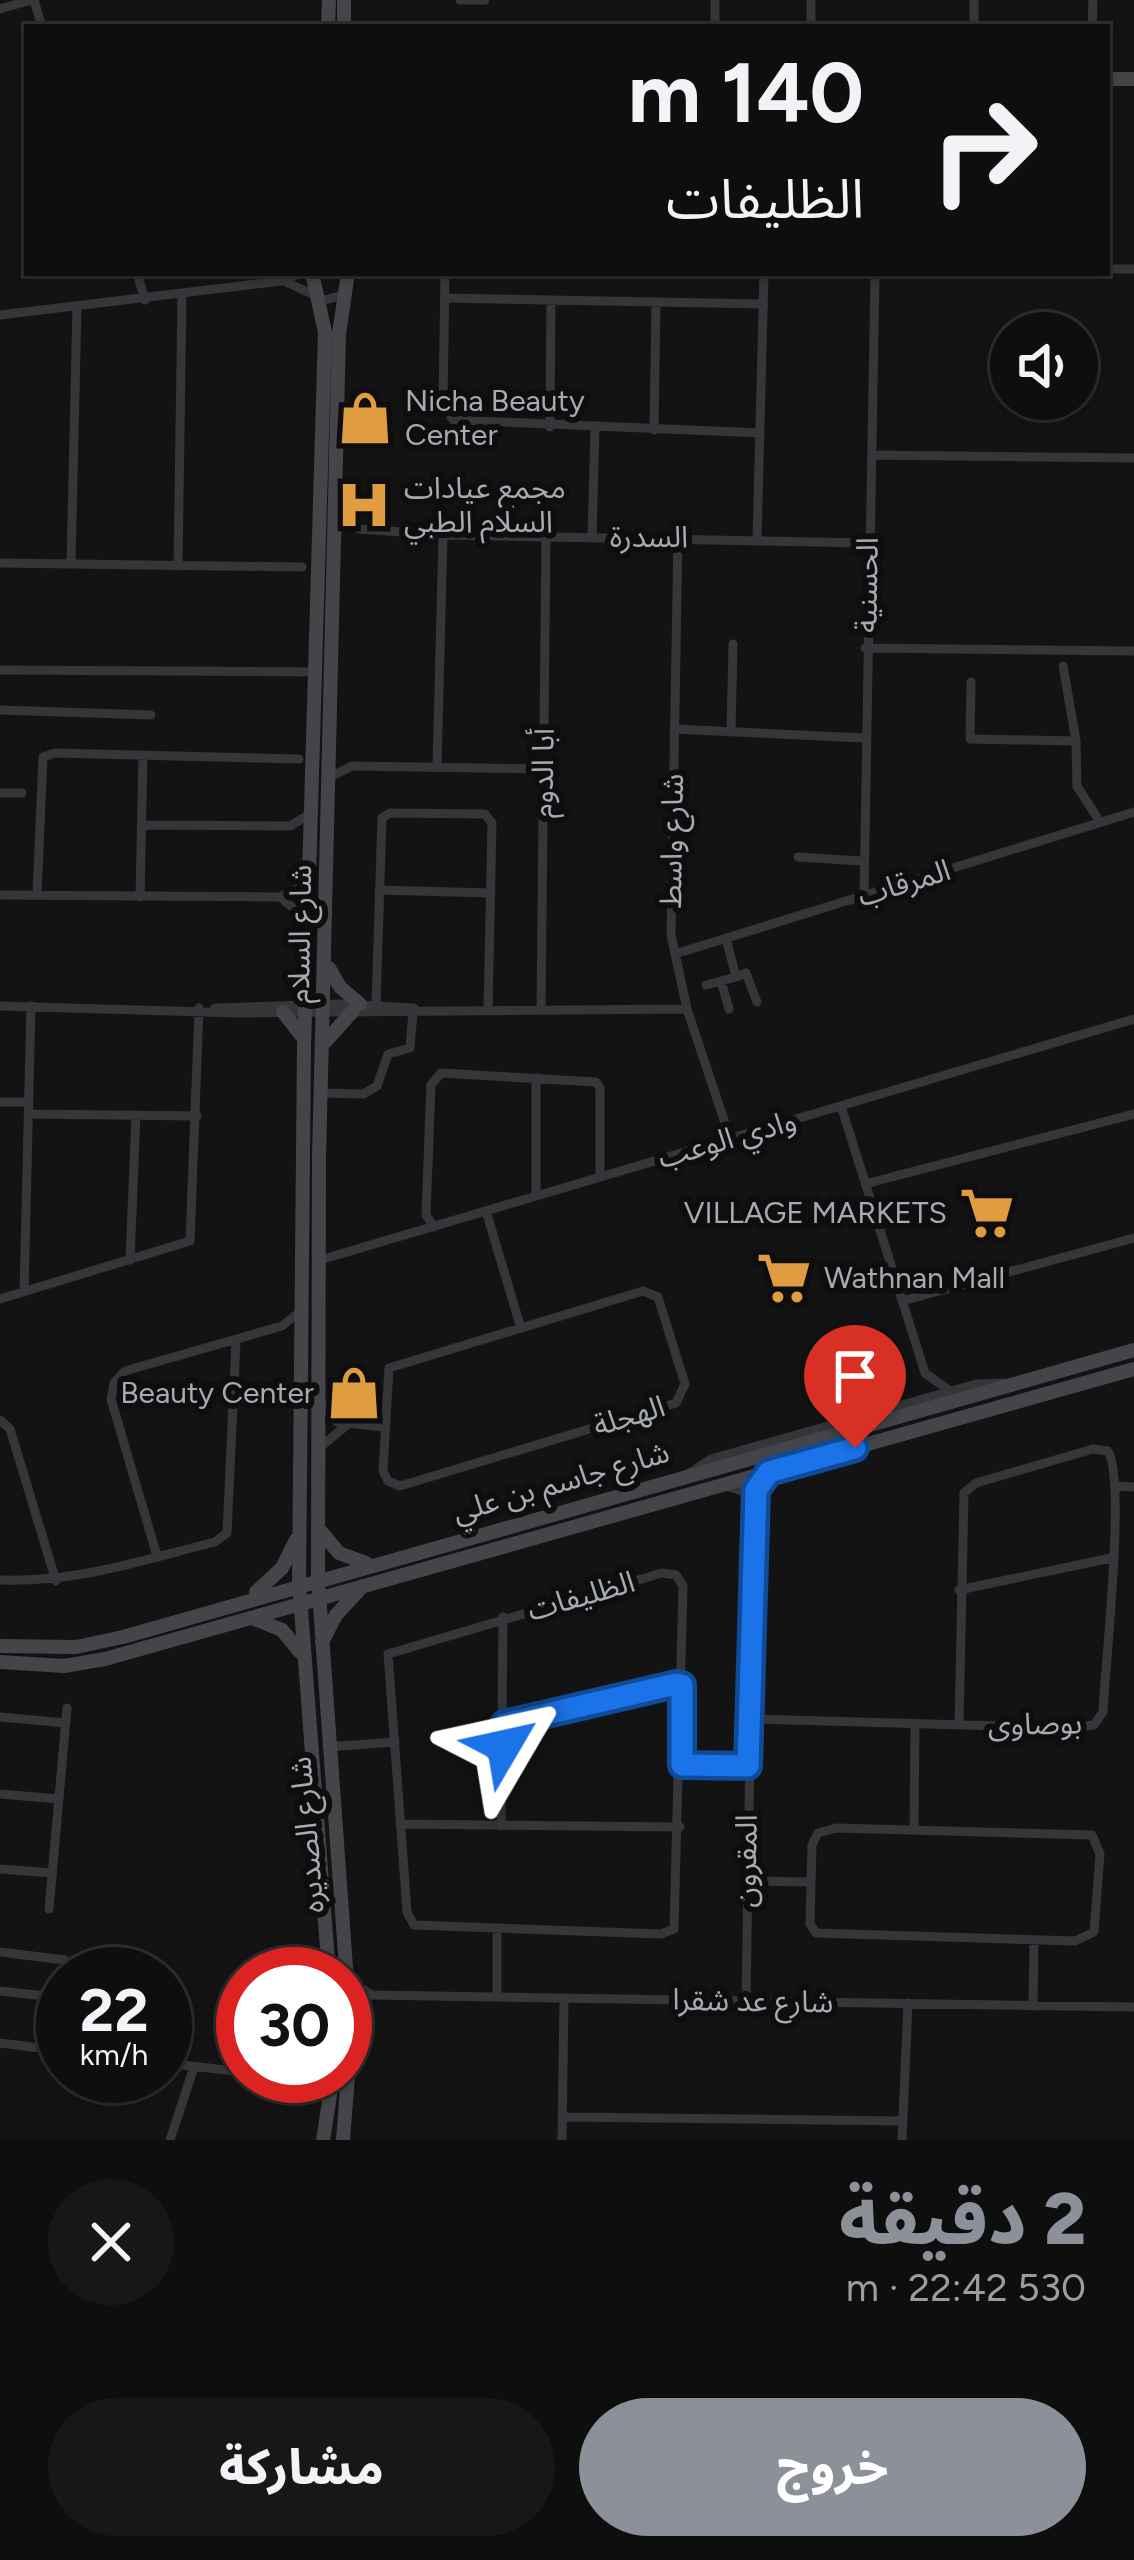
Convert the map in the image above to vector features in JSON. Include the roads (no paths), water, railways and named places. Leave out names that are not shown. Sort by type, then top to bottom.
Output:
[{"type":"main road","name":"شارع السلام","points":[[300,1603],[304,1039],[325,332],[312,276]]},
{"type":"main road","name":"شارع السلام","points":[[319,1598],[321,1093],[327,1008],[339,334],[348,276]]},
{"type":"main road","points":[[324,1045],[363,1007],[340,987],[327,963]]},
{"type":"main road","points":[[283,1012],[304,1039]]},
{"type":"main road","name":"شارع جاسم بن علي","points":[[0,1646],[93,1644],[1134,1349]]},
{"type":"main road","name":"شارع جاسم بن علي","points":[[0,1663],[64,1666],[105,1659],[1134,1369]]},
{"type":"main road","points":[[318,1528],[339,1553],[371,1564]]},
{"type":"main road","points":[[244,1601],[282,1568],[300,1529]]},
{"type":"main road","points":[[321,1643],[336,1615],[365,1584]]},
{"type":"main road","name":"شارع الصديره","points":[[319,1598],[343,1947]]},
{"type":"main road","name":"شارع الصديره","points":[[300,1603],[326,1947]]},
{"type":"main road","points":[[247,1618],[282,1630],[302,1655]]},
{"type":"main road","points":[[323,2140],[330,2103]]},
{"type":"main road","name":"شارع الصديره","points":[[343,2140],[348,2103]]},
{"type":"street","points":[[0,8],[32,0]]},
{"type":"street","points":[[460,0],[484,0]]},
{"type":"street","points":[[0,315],[145,300],[294,276]]},
{"type":"street","points":[[445,276],[442,403],[453,420],[760,433]]},
{"type":"street","points":[[757,539],[764,276]]},
{"type":"street","name":"الحسنية","points":[[864,896],[863,738],[875,276]]},
{"type":"street","points":[[139,277],[145,300]]},
{"type":"street","points":[[280,281],[330,300],[348,293]]},
{"type":"street","points":[[178,566],[182,295]]},
{"type":"street","points":[[445,298],[764,304]]},
{"type":"street","points":[[550,427],[551,300]]},
{"type":"street","points":[[654,430],[656,302]]},
{"type":"street","points":[[71,564],[76,307]]},
{"type":"street","points":[[592,537],[596,428]]},
{"type":"street","points":[[872,455],[1134,458]]},
{"type":"street","points":[[335,545],[358,529],[336,513]]},
{"type":"street","name":"السدرة","points":[[358,529],[443,535],[868,543]]},
{"type":"street","points":[[437,767],[443,535]]},
{"type":"street","name":"أبا الدوم","points":[[541,1010],[546,536]]},
{"type":"street","name":"شارع واسط","points":[[678,536],[675,954],[687,1009],[730,1138]]},
{"type":"street","points":[[0,563],[302,567]]},
{"type":"street","points":[[731,731],[733,644]]},
{"type":"street","points":[[866,648],[1062,657],[1134,651]]},
{"type":"street","points":[[1062,657],[1076,741],[1077,786],[1100,822]]},
{"type":"street","points":[[0,670],[317,672]]},
{"type":"street","points":[[970,682],[970,739],[1076,741]]},
{"type":"street","points":[[0,710],[151,716]]},
{"type":"street","points":[[674,729],[863,738]]},
{"type":"street","points":[[331,750],[352,766]]},
{"type":"street","points":[[140,897],[143,755]]},
{"type":"street","points":[[37,895],[43,757],[299,760]]},
{"type":"street","points":[[330,777],[352,766],[543,769]]},
{"type":"street","points":[[0,793],[22,793]]},
{"type":"street","points":[[144,825],[290,826],[314,808]]},
{"type":"street","name":"المرقاب","points":[[675,954],[1134,812]]},
{"type":"street","points":[[363,1007],[384,814],[485,814],[492,819],[488,1010]]},
{"type":"street","points":[[290,826],[313,846]]},
{"type":"street","points":[[797,857],[861,861]]},
{"type":"street","points":[[0,895],[280,897],[298,892],[310,880]]},
{"type":"street","points":[[379,890],[490,893]]},
{"type":"street","points":[[280,897],[302,911],[310,926]]},
{"type":"street","points":[[726,938],[736,977]]},
{"type":"street","points":[[706,985],[746,974],[757,1002]]},
{"type":"street","points":[[721,981],[729,1009]]},
{"type":"street","points":[[0,1006],[283,1012],[306,1008]]},
{"type":"street","points":[[24,1292],[31,1006]]},
{"type":"street","points":[[363,1007],[418,1011]]},
{"type":"street","points":[[204,1009],[687,1009]]},
{"type":"street","points":[[0,1299],[183,1244],[194,1234],[204,1009]]},
{"type":"street","points":[[321,1093],[363,1094],[377,1086],[388,1054],[410,1048],[418,1011]]},
{"type":"street","name":"وادي الوعب","points":[[320,1260],[1134,1018]]},
{"type":"street","points":[[434,1227],[426,1214],[433,1077],[589,1080],[600,1088],[600,1177]]},
{"type":"street","points":[[536,1078],[536,1196]]},
{"type":"street","points":[[0,1102],[29,1108],[197,1116]]},
{"type":"street","points":[[841,1106],[925,1373],[916,1401]]},
{"type":"street","points":[[865,1184],[1134,1114]]},
{"type":"street","points":[[130,1261],[136,1115]]},
{"type":"street","points":[[486,1211],[520,1325]]},
{"type":"street","points":[[902,1301],[1134,1238]]},
{"type":"street","name":"الهجلة","points":[[652,1292],[685,1384],[684,1395],[676,1403],[400,1486],[388,1481],[383,1472],[389,1368],[520,1325],[652,1292]]},
{"type":"street","points":[[157,1556],[111,1400],[114,1383],[125,1371],[277,1328],[302,1309]]},
{"type":"street","points":[[277,1328],[302,1339]]},
{"type":"street","points":[[0,1580],[56,1581],[103,1574],[215,1542],[227,1533],[236,1341]]},
{"type":"street","points":[[925,1373],[950,1391]]},
{"type":"street","points":[[688,1474],[711,1459],[950,1391],[976,1384],[1009,1384]]},
{"type":"street","points":[[319,1401],[347,1426]]},
{"type":"street","points":[[0,1420],[10,1429],[56,1581]]},
{"type":"street","points":[[319,1449],[326,1438],[347,1426],[384,1427]]},
{"type":"street","points":[[958,1725],[962,1502],[976,1483],[1093,1449],[1108,1451],[1115,1462],[1115,1486],[1134,1487]]},
{"type":"street","name":"المقرون","points":[[746,2001],[754,1505],[756,1490],[769,1472]]},
{"type":"street","points":[[720,1485],[742,1491],[754,1505]]},
{"type":"street","name":"بوصاوى","points":[[749,1720],[1084,1728],[1100,1720],[1115,1486]]},
{"type":"street","points":[[959,1590],[1111,1558]]},
{"type":"street","name":"الظليفات","points":[[662,1573],[676,1575],[683,1586],[682,1685],[674,1929],[661,1934],[414,1924],[407,1912],[388,1654],[662,1573]]},
{"type":"street","points":[[501,1826],[503,1618]]},
{"type":"street","points":[[504,1724],[682,1685]]},
{"type":"street","points":[[49,1910],[67,1708]]},
{"type":"street","points":[[0,1717],[66,1723]]},
{"type":"street","points":[[914,1827],[915,1724]]},
{"type":"street","points":[[327,1747],[395,1742]]},
{"type":"street","points":[[682,1765],[748,1766]]},
{"type":"street","points":[[0,1794],[59,1799]]},
{"type":"street","points":[[400,1824],[680,1827]]},
{"type":"street","points":[[914,1827],[1092,1835],[1100,1855],[1094,1932],[1075,1941],[829,1937],[816,1933],[810,1924],[812,1882],[818,1833],[914,1827]]},
{"type":"street","points":[[0,1868],[52,1873]]},
{"type":"street","points":[[746,1881],[812,1882]]},
{"type":"street","points":[[497,1930],[497,1997]]},
{"type":"street","points":[[1034,1940],[1034,2006]]},
{"type":"street","points":[[0,1952],[36,1956]]},
{"type":"street","points":[[0,1990],[36,1995]]},
{"type":"street","name":"شارع عد شقرا","points":[[372,1995],[1134,2007]]},
{"type":"street","points":[[562,2140],[564,1998]]},
{"type":"street","points":[[902,2140],[908,2003]]},
{"type":"street","points":[[0,2043],[36,2048]]},
{"type":"street","points":[[170,2140],[194,2067],[216,2069]]},
{"type":"street","points":[[562,2117],[902,2121]]},
{"type":"place","name":"Nicha Beauty Center","points":[[365,418]]},
{"type":"place","name":"مجمع عيادات السلام الطبي","points":[[364,505]]},
{"type":"place","name":"VILLAGE MARKETS","points":[[987,1213]]},
{"type":"place","name":"Wathnan Mall","points":[[784,1278]]},
{"type":"place","name":"Beauty Center","points":[[354,1393]]}]
